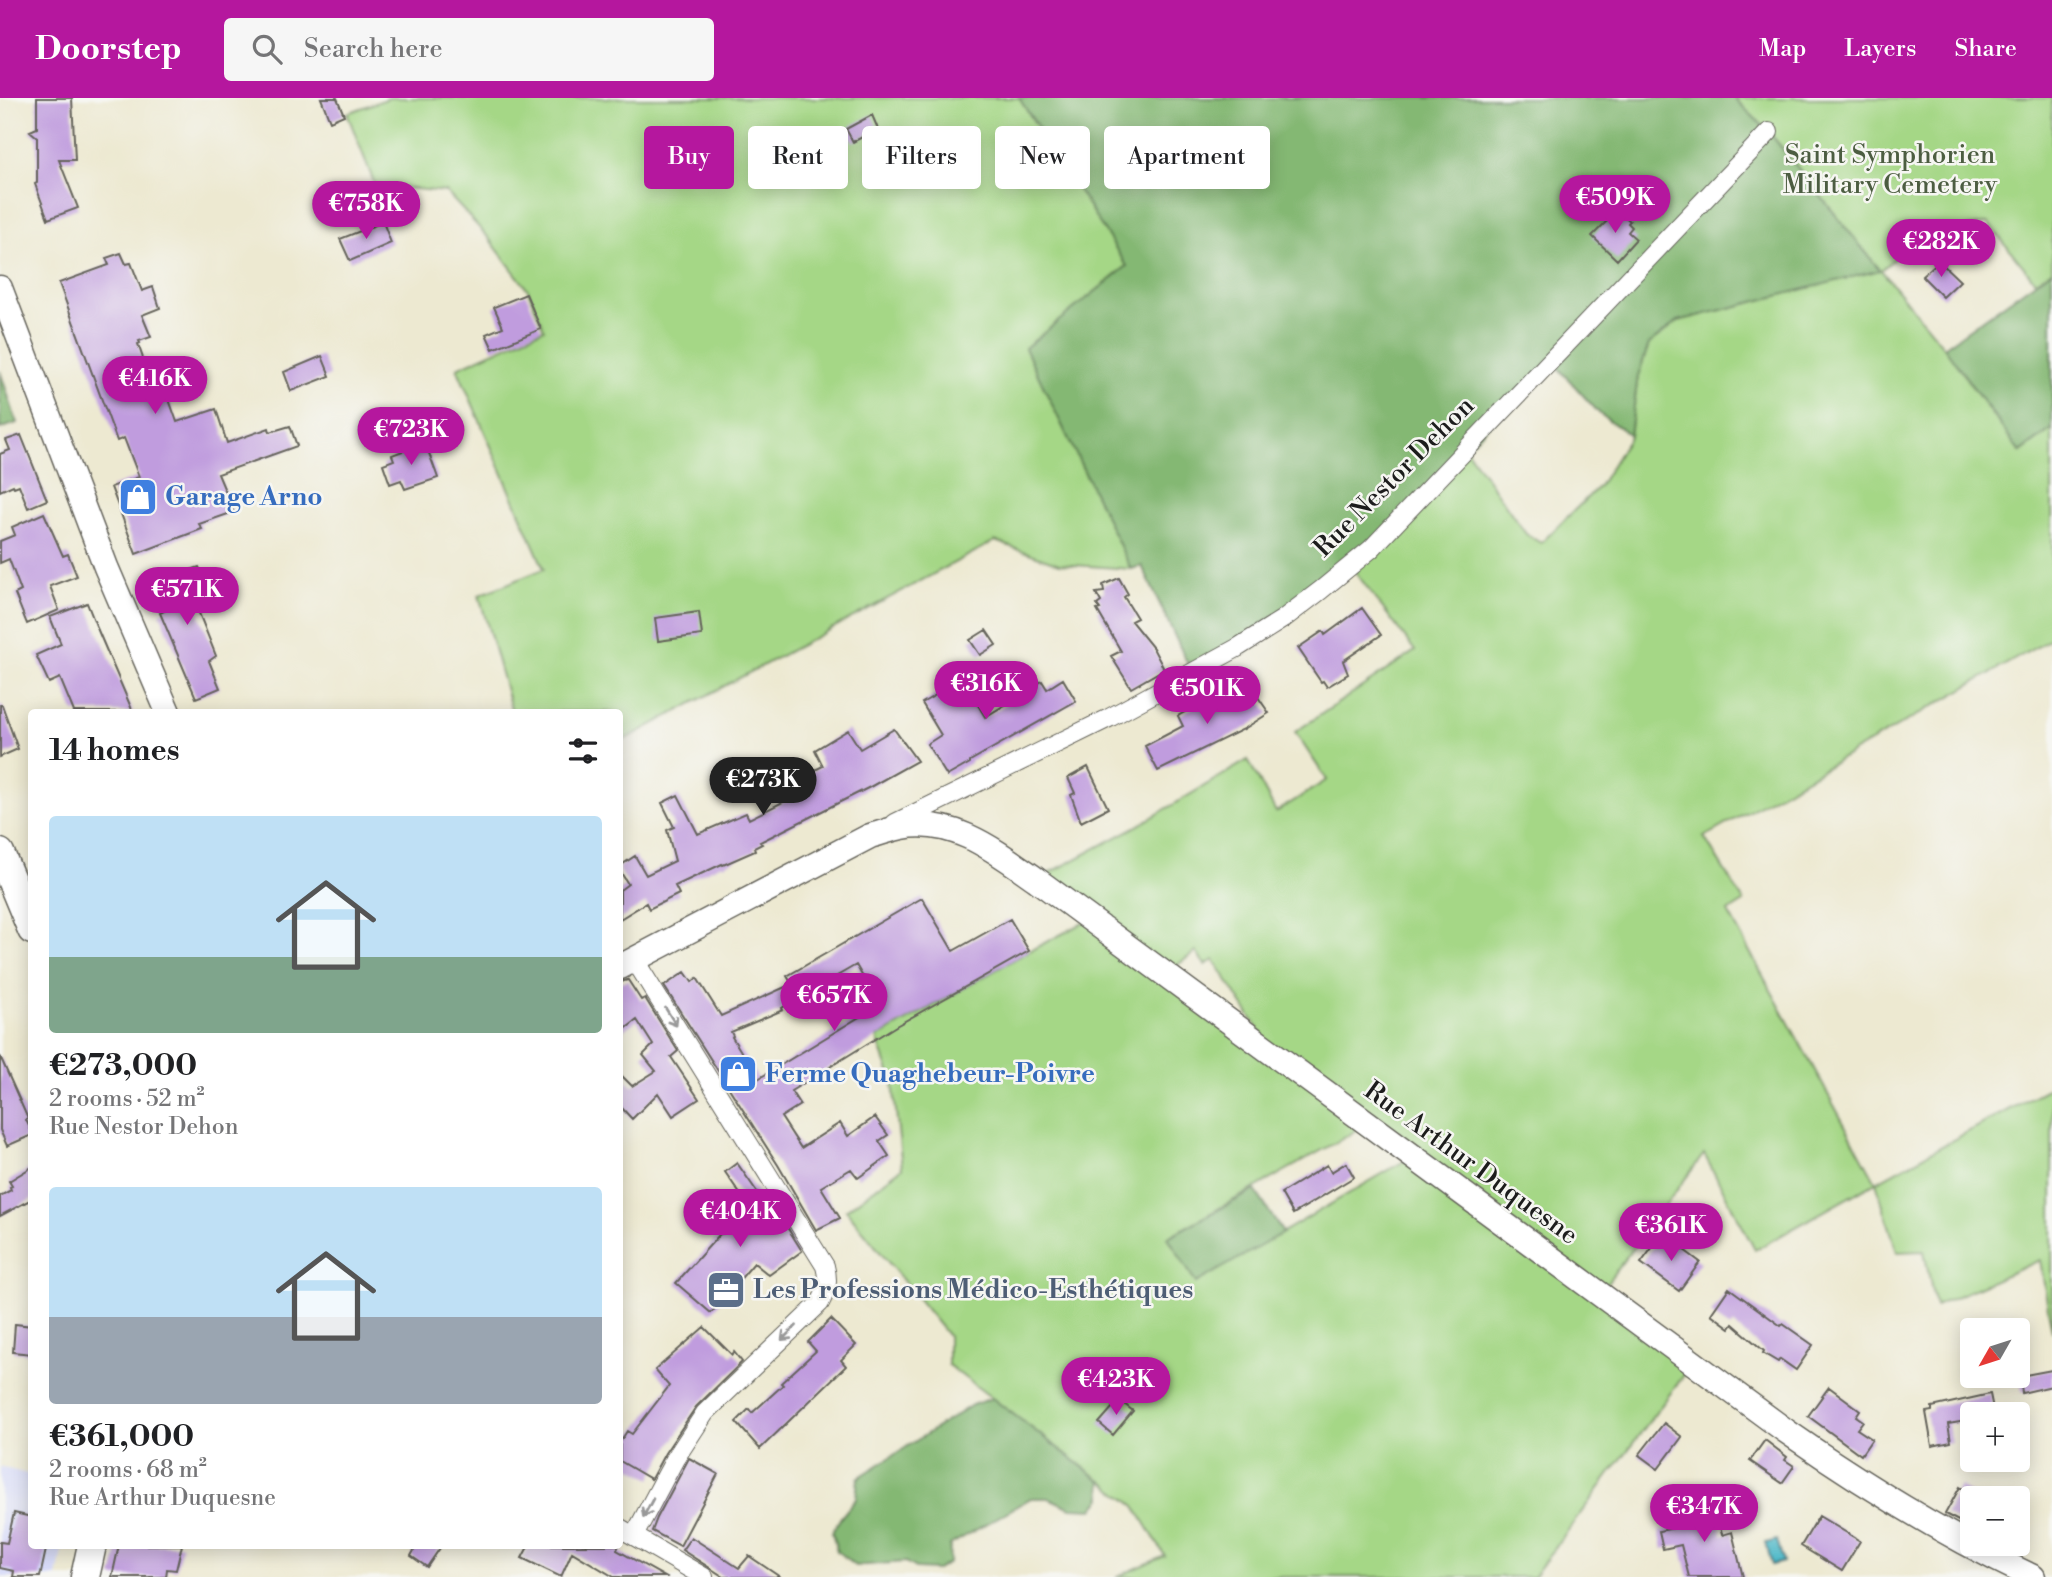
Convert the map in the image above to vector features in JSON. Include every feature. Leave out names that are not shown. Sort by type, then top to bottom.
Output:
[{"type":"main road","points":[[0,288],[106,567],[167,709]]},
{"type":"main road","name":"Rue Arthur Duquesne","points":[[870,836],[904,827],[924,826],[970,836],[987,846],[1037,880],[1786,1431],[1905,1509],[2033,1577]]},
{"type":"main road","name":"Rue Nestor Dehon","points":[[627,963],[870,836]]},
{"type":"main road","points":[[0,853],[28,920]]},
{"type":"main road","points":[[85,1577],[91,1549]]},
{"type":"street","name":"Rue Nestor Dehon","points":[[870,836],[1109,718],[1192,673],[1283,618],[1321,590],[1371,549],[1769,132]]},
{"type":"street","points":[[627,963],[825,1266],[828,1278],[827,1290],[820,1303],[705,1413],[627,1532],[704,1577]]},
{"type":"shaded area","points":[[0,1467],[28,1474],[28,1549],[62,1549],[57,1577],[0,1577]]},
{"type":"green space","points":[[389,98],[1019,98],[1037,126],[995,126],[995,189],[1078,189],[1127,266],[1025,348],[1131,569],[1059,564],[995,541],[623,740],[623,709],[511,709],[479,595],[544,569],[457,368],[544,329],[528,290],[487,236],[446,192],[375,185],[347,113]]},
{"type":"green space","points":[[1019,98],[1734,98],[1769,132],[1880,270],[1678,321],[1649,344],[1638,376],[1630,435],[1600,414],[1551,360],[1371,549],[1192,673],[1142,566],[1131,569],[1025,348],[1127,266],[1078,189],[1090,189],[1090,126],[1037,126]]},
{"type":"green space","name":"Saint Symphorien Military Cemetery","points":[[1734,98],[2052,98],[2052,270],[2035,281],[1988,223],[1964,228],[1930,228],[1881,270],[1944,347],[2021,452],[2052,429],[2052,638],[1704,837],[1744,902],[1728,912],[1876,1182],[1755,1250],[1704,1154],[1599,1293],[1693,1363],[1533,1577],[1116,1577],[1165,1556],[1135,1506],[948,1365],[948,1336],[846,1210],[902,1168],[893,1083],[877,1038],[1089,920],[1037,880],[1139,825],[1248,760],[1276,812],[1327,780],[1295,732],[1415,651],[1351,566],[1466,449],[1526,534],[1541,543],[1599,486],[1630,436],[1638,376],[1649,344],[1678,321],[1880,270],[1769,132]],"holes":[[[1196,952],[1205,965],[1214,960],[1264,1038],[1164,974]],[[1365,1123],[1411,1157],[1196,1283],[1168,1237],[1349,1135]]]},
{"type":"green space","points":[[2052,270],[2052,429],[2020,452],[1944,347]]},
{"type":"green space","points":[[0,371],[17,423],[0,429]]},
{"type":"green space","points":[[2052,1086],[2052,1332],[2040,1260],[1935,1306],[1924,1251],[1897,1252],[1876,1182]]},
{"type":"green space","points":[[1255,1190],[1283,1233],[1196,1283],[1168,1237]]},
{"type":"green space","points":[[992,1398],[1101,1481],[1102,1498],[1093,1509],[1071,1508],[1049,1498],[1031,1498],[950,1545],[949,1563],[937,1570],[917,1569],[905,1562],[855,1566],[837,1551],[832,1532],[856,1499],[858,1478],[972,1405]]},
{"type":"water","points":[[1777,1540],[1783,1562],[1772,1565],[1766,1543]]},
{"type":"building","points":[[37,98],[72,98],[75,160],[59,160],[78,208],[48,219],[35,184],[37,137],[30,131],[37,128]]},
{"type":"building","points":[[321,98],[337,98],[344,115],[330,121]]},
{"type":"building","points":[[872,115],[877,126],[862,126],[862,137],[853,142],[848,128]]},
{"type":"building","points":[[1618,210],[1630,221],[1628,223],[1632,227],[1628,232],[1636,239],[1617,260],[1592,236]]},
{"type":"building","points":[[383,222],[391,243],[350,261],[340,239]]},
{"type":"building","points":[[121,253],[126,264],[131,263],[142,291],[153,287],[160,308],[142,315],[151,337],[139,341],[138,344],[145,364],[131,369],[143,400],[166,391],[177,422],[216,409],[227,443],[269,428],[270,432],[290,426],[297,446],[218,474],[234,512],[199,524],[202,529],[136,554],[111,487],[139,477],[124,438],[117,441],[59,283],[109,265],[106,258]]},
{"type":"building","points":[[1939,261],[1960,281],[1943,297],[1922,276]]},
{"type":"building","points":[[526,294],[541,329],[493,349],[486,334],[503,327],[494,307]]},
{"type":"building","points":[[322,356],[330,376],[291,391],[284,372]]},
{"type":"building","points":[[21,435],[47,500],[28,508],[19,485],[0,491],[0,454],[10,450],[6,440]]},
{"type":"building","points":[[424,443],[438,478],[405,489],[401,480],[390,484],[383,464],[394,460],[392,455]]},
{"type":"building","points":[[44,513],[63,556],[68,554],[77,576],[50,586],[59,610],[27,624],[15,594],[21,591],[9,559],[0,563],[0,541],[15,535],[12,527]]},
{"type":"building","points":[[199,567],[208,585],[191,593],[216,656],[209,661],[220,688],[196,698],[160,613],[166,610],[151,592],[148,581],[164,576],[165,579]]},
{"type":"building","points":[[1119,578],[1128,594],[1124,597],[1137,618],[1131,621],[1153,648],[1164,669],[1131,688],[1111,656],[1121,651],[1097,610],[1100,609],[1097,605],[1101,602],[1096,593],[1104,592],[1103,585]]},
{"type":"building","points":[[87,603],[132,709],[73,709],[60,678],[49,683],[36,655],[61,644],[50,617]]},
{"type":"building","points":[[1362,608],[1381,635],[1343,661],[1348,674],[1327,687],[1298,648],[1323,631],[1325,635]]},
{"type":"building","points":[[699,612],[702,635],[658,641],[655,618]]},
{"type":"building","points":[[986,630],[996,645],[980,655],[970,640]]},
{"type":"building","points":[[963,679],[985,717],[1042,681],[1047,689],[1063,679],[1076,701],[947,776],[927,744],[941,735],[922,703]]},
{"type":"building","points":[[1251,687],[1269,713],[1244,729],[1158,771],[1145,746],[1183,726],[1178,716],[1227,688],[1234,698]]},
{"type":"building","points":[[0,705],[18,749],[0,757]]},
{"type":"building","points":[[894,729],[917,761],[760,842],[762,844],[754,848],[755,851],[675,886],[679,894],[649,909],[646,903],[623,917],[623,888],[628,884],[623,876],[623,864],[635,856],[646,875],[675,861],[667,830],[674,827],[662,803],[678,795],[698,834],[746,813],[749,819],[791,798],[785,785],[823,766],[815,750],[848,730],[860,749]]},
{"type":"building","points":[[1088,767],[1108,808],[1081,822],[1071,795],[1075,793],[1068,778]]},
{"type":"building","points":[[922,898],[953,951],[1010,919],[1029,951],[896,1026],[791,1091],[800,1105],[781,1117],[801,1148],[840,1123],[848,1136],[875,1117],[888,1135],[879,1141],[889,1156],[858,1178],[851,1169],[821,1187],[840,1218],[816,1230],[778,1165],[664,986],[685,972],[692,982],[697,978],[721,1016],[792,984],[787,976]],"holes":[[[856,965],[879,1005],[758,1079],[732,1037],[731,1032],[783,1010],[782,1008]]]},
{"type":"building","points":[[628,980],[641,1000],[645,998],[678,1051],[671,1057],[699,1099],[673,1116],[658,1093],[632,1119],[623,1109],[623,1077],[632,1086],[656,1071],[643,1055],[653,1045],[637,1020],[623,1031],[623,981]]},
{"type":"building","points":[[0,1056],[28,1119],[28,1137],[7,1146],[0,1130]]},
{"type":"building","points":[[737,1163],[776,1219],[780,1216],[802,1251],[769,1275],[754,1263],[711,1313],[676,1283],[720,1234],[748,1227],[743,1218],[751,1210],[725,1172]]},
{"type":"building","points":[[1346,1163],[1354,1177],[1293,1214],[1281,1193],[1327,1165],[1331,1172]]},
{"type":"building","points":[[28,1169],[28,1201],[0,1216],[0,1196],[11,1190],[9,1181]]},
{"type":"building","points":[[1664,1235],[1700,1262],[1679,1291],[1641,1263]]},
{"type":"building","points":[[1729,1288],[1781,1326],[1783,1324],[1813,1345],[1796,1370],[1780,1359],[1778,1362],[1763,1353],[1764,1351],[1733,1324],[1730,1328],[1711,1314]]},
{"type":"building","points":[[831,1319],[856,1345],[841,1360],[846,1366],[760,1449],[736,1422],[749,1409],[752,1413],[816,1351],[808,1342]]},
{"type":"building","points":[[15,1324],[28,1326],[28,1354],[13,1352]]},
{"type":"building","points":[[704,1327],[742,1362],[696,1407],[651,1479],[623,1463],[623,1437],[627,1431],[632,1434],[669,1386],[655,1370]]},
{"type":"building","points":[[2052,1370],[2052,1386],[2022,1393],[2021,1388],[2030,1388],[2030,1374]]},
{"type":"building","points":[[1829,1387],[1860,1410],[1856,1416],[1863,1421],[1857,1429],[1872,1439],[1861,1455],[1808,1416]]},
{"type":"building","points":[[1990,1394],[1992,1402],[1960,1402],[1960,1422],[1948,1424],[1951,1442],[1932,1446],[1926,1412],[1932,1411],[1932,1407]]},
{"type":"building","points":[[1119,1400],[1133,1411],[1113,1435],[1099,1423]]},
{"type":"building","points":[[1664,1423],[1682,1437],[1658,1469],[1639,1455]]},
{"type":"building","points":[[1765,1440],[1794,1466],[1782,1483],[1750,1461]]},
{"type":"building","points":[[689,1458],[718,1474],[680,1546],[652,1531]]},
{"type":"building","points":[[1960,1487],[1960,1522],[1945,1514]]},
{"type":"building","points":[[1714,1502],[1722,1535],[1732,1532],[1743,1577],[1689,1577],[1681,1545],[1663,1549],[1659,1531],[1679,1527],[1675,1512]]},
{"type":"building","points":[[14,1513],[28,1516],[28,1549],[46,1549],[40,1577],[13,1577],[14,1571],[0,1568],[0,1542],[7,1543]]},
{"type":"building","points":[[1819,1516],[1860,1541],[1842,1571],[1801,1546]]},
{"type":"building","points":[[691,1537],[739,1568],[749,1556],[780,1577],[724,1577],[682,1550]]},
{"type":"building","points":[[118,1549],[181,1549],[176,1570],[167,1569],[166,1577],[112,1577]]},
{"type":"building","points":[[415,1549],[439,1549],[427,1567],[411,1556]]},
{"type":"building","points":[[527,1549],[617,1549],[665,1577],[614,1577],[572,1552],[561,1577],[522,1558]]},
{"type":"place","name":"Garage Arno","points":[[138,497]]},
{"type":"place","name":"Ferme Quaghebeur-Poivre","points":[[738,1074]]},
{"type":"place","name":"Les Professions Médico-Esthétiques","points":[[726,1290]]}]
